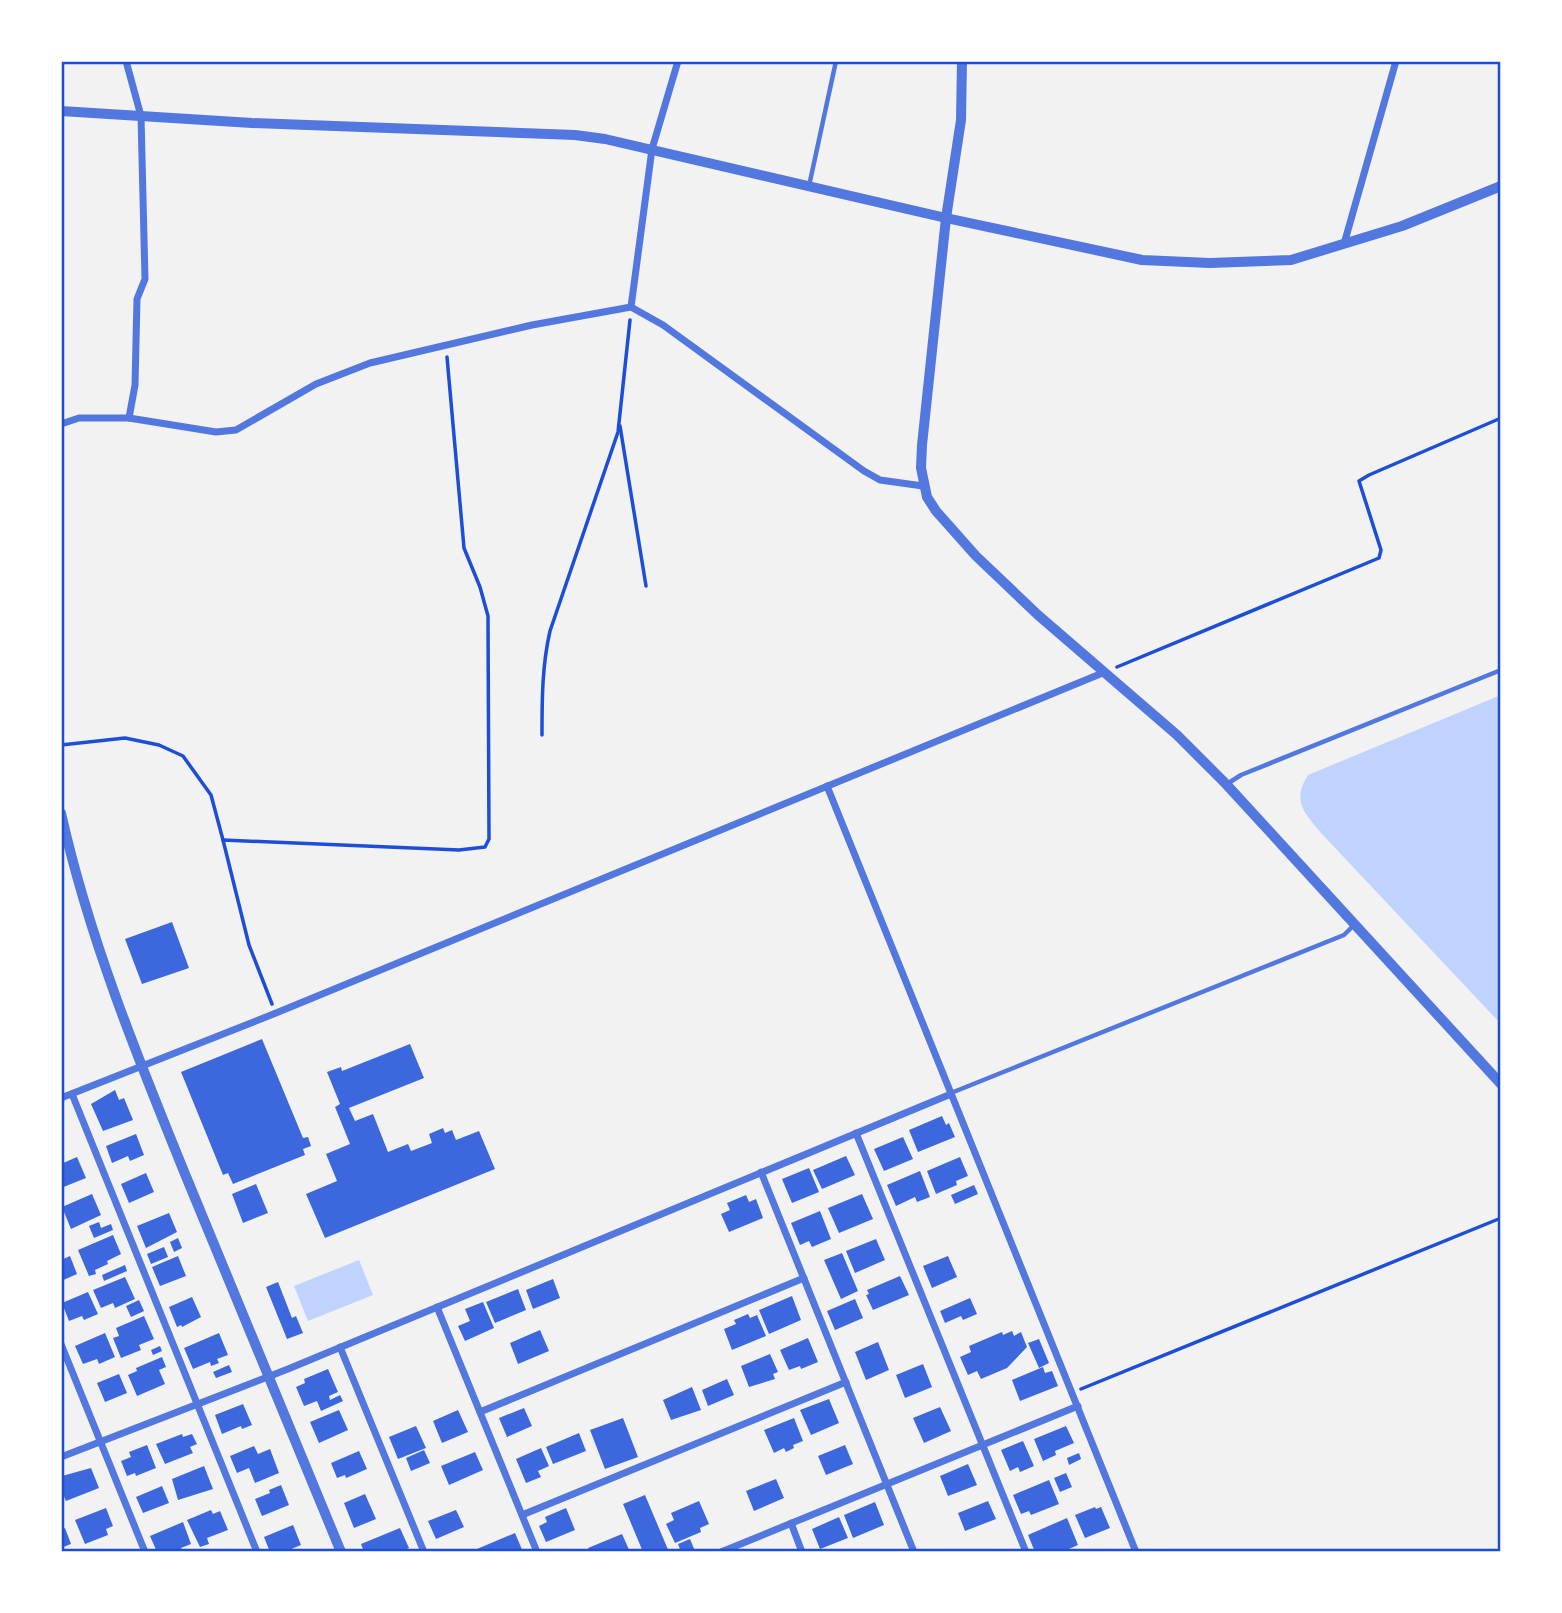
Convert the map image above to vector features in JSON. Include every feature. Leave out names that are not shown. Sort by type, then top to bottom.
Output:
[{"type":"street","points":[[126,61],[141,116],[145,279],[137,299],[135,385],[129,418]]},
{"type":"street","points":[[631,307],[652,149],[678,61]]},
{"type":"street","points":[[962,61],[961,120],[946,218],[922,444],[923,486],[927,496],[976,556],[1038,615],[1177,735],[1226,785],[1501,1084]]},
{"type":"street","points":[[1344,244],[1396,61]]},
{"type":"street","points":[[61,111],[575,135],[652,149],[946,218],[1142,260],[1210,263],[1291,260],[1402,226],[1501,186]]},
{"type":"street","points":[[61,424],[79,418],[129,418],[216,432],[236,430],[316,384],[370,363],[532,325],[631,307],[663,325],[864,471],[880,480],[923,486]]},
{"type":"street","points":[[61,1098],[276,1013],[1105,672]]},
{"type":"street","points":[[827,786],[1136,1552]]},
{"type":"street","points":[[61,813],[94,935],[141,1066],[341,1552]]},
{"type":"street","points":[[72,1094],[257,1552]]},
{"type":"street","points":[[61,1457],[267,1377],[951,1094]]},
{"type":"street","points":[[856,1133],[1026,1552]]},
{"type":"street","points":[[761,1172],[914,1552]]},
{"type":"street","points":[[480,1412],[804,1278]]},
{"type":"street","points":[[437,1307],[537,1552]]},
{"type":"street","points":[[61,1344],[144,1550],[132,1552]]},
{"type":"street","points":[[340,1347],[424,1552]]},
{"type":"street","points":[[522,1515],[846,1382]]},
{"type":"street","points":[[721,1552],[1078,1406]]},
{"type":"street","points":[[791,1523],[802,1552]]},
{"type":"lane","points":[[809,186],[836,61]]},
{"type":"lane","points":[[1226,785],[1241,775],[1501,670]]},
{"type":"lane","points":[[951,1094],[1344,935],[1354,925]]},
{"type":"path","points":[[542,735],[542,679],[550,631],[618,432],[631,307]]},
{"type":"path","points":[[223,840],[459,850],[485,847],[489,839],[488,616],[480,587],[464,548],[446,345]]},
{"type":"path","points":[[1105,672],[1379,558],[1381,550],[1359,481],[1501,418]]},
{"type":"path","points":[[619,421],[646,586]]},
{"type":"path","points":[[61,745],[125,738],[159,745],[183,756],[211,795],[249,945],[276,1013]]},
{"type":"path","points":[[1073,1392],[1501,1218]]},
{"type":"water","points":[[1501,695],[1501,1024],[1322,834],[1302,807],[1300,800],[1308,775]]},
{"type":"water","points":[[359,1260],[373,1295],[308,1321],[294,1286]]},
{"type":"building","points":[[172,922],[189,968],[142,984],[125,939]]},
{"type":"building","points":[[262,1039],[303,1138],[308,1137],[311,1146],[303,1149],[305,1155],[233,1184],[228,1173],[223,1175],[181,1072]]},
{"type":"building","points":[[410,1044],[424,1078],[349,1108],[355,1121],[373,1114],[388,1152],[408,1144],[411,1151],[432,1143],[429,1134],[443,1128],[445,1133],[452,1130],[456,1140],[479,1131],[495,1169],[325,1238],[306,1194],[337,1181],[326,1154],[350,1144],[335,1107],[340,1104],[327,1072],[341,1067],[342,1071]]},
{"type":"building","points":[[115,1090],[119,1100],[124,1098],[133,1120],[103,1131],[91,1104]]},
{"type":"building","points":[[942,1116],[946,1125],[949,1123],[955,1137],[918,1152],[909,1130]]},
{"type":"building","points":[[136,1134],[144,1155],[130,1161],[128,1156],[112,1163],[106,1146]]},
{"type":"building","points":[[903,1137],[913,1159],[884,1171],[874,1149]]},
{"type":"building","points":[[846,1156],[855,1175],[822,1189],[813,1170]]},
{"type":"building","points":[[77,1157],[86,1178],[61,1188],[61,1164]]},
{"type":"building","points":[[960,1157],[968,1176],[956,1181],[957,1185],[936,1194],[927,1171]]},
{"type":"building","points":[[809,1168],[819,1192],[792,1203],[782,1179]]},
{"type":"building","points":[[920,1171],[930,1197],[917,1202],[915,1197],[896,1206],[887,1185]]},
{"type":"building","points":[[146,1173],[154,1192],[129,1203],[121,1184]]},
{"type":"building","points":[[256,1184],[268,1213],[243,1223],[232,1194]]},
{"type":"building","points":[[974,1185],[978,1194],[955,1204],[951,1195]]},
{"type":"building","points":[[92,1194],[101,1215],[71,1229],[62,1207]]},
{"type":"building","points":[[862,1194],[873,1219],[839,1233],[828,1208]]},
{"type":"building","points":[[746,1195],[749,1202],[756,1199],[763,1218],[729,1232],[721,1214],[730,1210],[727,1203]]},
{"type":"building","points":[[820,1211],[831,1239],[812,1247],[809,1241],[800,1245],[791,1223]]},
{"type":"building","points":[[169,1213],[177,1232],[146,1248],[137,1226]]},
{"type":"building","points":[[99,1222],[101,1228],[111,1224],[113,1230],[94,1238],[89,1226]]},
{"type":"building","points":[[113,1235],[121,1254],[95,1270],[96,1274],[89,1276],[78,1250]]},
{"type":"building","points":[[178,1238],[182,1248],[174,1252],[170,1242]]},
{"type":"building","points":[[876,1239],[885,1260],[855,1273],[846,1251]]},
{"type":"building","points":[[164,1247],[168,1257],[151,1264],[147,1254]]},
{"type":"building","points":[[842,1253],[858,1291],[841,1299],[824,1260]]},
{"type":"building","points":[[70,1256],[77,1274],[61,1281],[61,1260]]},
{"type":"building","points":[[178,1256],[186,1276],[160,1286],[152,1267]]},
{"type":"building","points":[[948,1256],[957,1277],[932,1288],[923,1266]]},
{"type":"building","points":[[125,1265],[127,1271],[104,1281],[102,1275]]},
{"type":"building","points":[[900,1276],[909,1295],[873,1310],[866,1295],[869,1294],[867,1290]]},
{"type":"building","points":[[125,1277],[135,1299],[115,1308],[113,1303],[101,1308],[93,1290]]},
{"type":"building","points":[[553,1279],[560,1298],[533,1309],[526,1290]]},
{"type":"building","points":[[278,1282],[292,1318],[296,1316],[303,1333],[287,1339],[266,1287]]},
{"type":"building","points":[[518,1289],[526,1310],[495,1323],[486,1302]]},
{"type":"building","points":[[88,1292],[98,1314],[84,1320],[82,1316],[69,1321],[62,1303]]},
{"type":"building","points":[[792,1296],[801,1320],[769,1334],[759,1310]]},
{"type":"building","points":[[192,1297],[201,1317],[177,1327],[169,1307]]},
{"type":"building","points":[[970,1298],[977,1314],[963,1320],[961,1316],[945,1323],[940,1311]]},
{"type":"building","points":[[855,1299],[863,1318],[835,1330],[827,1311]]},
{"type":"building","points":[[139,1300],[144,1311],[131,1317],[126,1306]]},
{"type":"building","points":[[483,1302],[494,1328],[465,1341],[458,1326],[470,1321],[465,1309]]},
{"type":"building","points":[[748,1314],[750,1318],[757,1315],[766,1336],[732,1350],[724,1329],[736,1324],[734,1320]]},
{"type":"building","points":[[144,1316],[154,1339],[139,1345],[141,1350],[121,1358],[113,1338],[119,1336],[116,1328]]},
{"type":"building","points":[[540,1330],[549,1351],[518,1364],[510,1343]]},
{"type":"building","points":[[1012,1331],[1014,1336],[1021,1332],[1027,1347],[1007,1368],[981,1379],[977,1371],[968,1375],[960,1357],[971,1352],[969,1346],[1002,1332],[1003,1335]]},
{"type":"building","points":[[105,1333],[115,1357],[99,1364],[97,1359],[83,1364],[75,1346]]},
{"type":"building","points":[[219,1333],[228,1355],[217,1359],[219,1363],[211,1366],[210,1362],[193,1369],[184,1348]]},
{"type":"building","points":[[808,1338],[818,1362],[801,1369],[800,1366],[789,1370],[780,1350]]},
{"type":"building","points":[[1039,1339],[1049,1363],[1039,1368],[1028,1343]]},
{"type":"building","points":[[878,1342],[889,1370],[866,1380],[855,1352]]},
{"type":"building","points":[[160,1346],[162,1351],[153,1355],[151,1350]]},
{"type":"building","points":[[770,1354],[778,1372],[773,1374],[775,1379],[749,1387],[741,1366]]},
{"type":"building","points":[[162,1357],[166,1367],[159,1370],[165,1384],[137,1396],[128,1375],[137,1371],[136,1368]]},
{"type":"building","points":[[923,1364],[932,1387],[905,1398],[896,1375]]},
{"type":"building","points":[[229,1365],[232,1372],[216,1378],[213,1372]]},
{"type":"building","points":[[1043,1367],[1045,1373],[1052,1371],[1058,1386],[1020,1401],[1012,1380]]},
{"type":"building","points":[[328,1369],[338,1392],[329,1396],[330,1400],[340,1395],[343,1401],[321,1411],[317,1401],[304,1406],[296,1387],[305,1383],[304,1379]]},
{"type":"building","points":[[119,1374],[127,1393],[105,1402],[97,1383]]},
{"type":"building","points":[[727,1379],[734,1395],[708,1406],[702,1390]]},
{"type":"building","points":[[692,1387],[701,1410],[671,1420],[663,1400]]},
{"type":"building","points":[[829,1399],[839,1423],[811,1435],[800,1410]]},
{"type":"building","points":[[243,1404],[252,1425],[242,1429],[241,1426],[222,1434],[215,1415]]},
{"type":"building","points":[[940,1407],[951,1431],[924,1443],[913,1418]]},
{"type":"building","points":[[524,1408],[532,1426],[507,1437],[499,1418]]},
{"type":"building","points":[[339,1410],[348,1430],[319,1443],[310,1422]]},
{"type":"building","points":[[458,1410],[468,1432],[442,1443],[433,1421]]},
{"type":"building","points":[[623,1418],[638,1457],[605,1469],[590,1430]]},
{"type":"building","points":[[794,1418],[803,1441],[786,1452],[784,1448],[774,1453],[764,1430]]},
{"type":"building","points":[[416,1426],[426,1448],[398,1459],[389,1437]]},
{"type":"building","points":[[1066,1426],[1074,1443],[1055,1451],[1056,1455],[1043,1461],[1034,1439]]},
{"type":"building","points":[[579,1433],[586,1451],[553,1464],[546,1447]]},
{"type":"building","points":[[182,1434],[183,1437],[192,1434],[197,1444],[190,1447],[193,1453],[165,1464],[156,1444]]},
{"type":"building","points":[[1023,1441],[1034,1466],[1020,1472],[1018,1467],[1010,1471],[1001,1450]]},
{"type":"building","points":[[147,1445],[156,1468],[136,1476],[135,1473],[127,1476],[121,1461],[131,1457],[129,1452]]},
{"type":"building","points":[[845,1445],[853,1464],[826,1475],[818,1456]]},
{"type":"building","points":[[254,1446],[258,1454],[270,1449],[279,1473],[255,1483],[249,1468],[237,1473],[230,1456]]},
{"type":"building","points":[[541,1448],[549,1466],[538,1471],[541,1477],[526,1483],[516,1459]]},
{"type":"building","points":[[424,1450],[430,1463],[411,1471],[406,1458]]},
{"type":"building","points":[[359,1451],[367,1469],[346,1478],[345,1475],[337,1478],[331,1463]]},
{"type":"building","points":[[475,1452],[483,1470],[449,1485],[441,1466]]},
{"type":"building","points":[[1079,1453],[1081,1459],[1069,1465],[1067,1458]]},
{"type":"building","points":[[968,1464],[977,1485],[948,1496],[940,1476]]},
{"type":"building","points":[[204,1466],[213,1489],[178,1500],[172,1479]]},
{"type":"building","points":[[91,1468],[99,1488],[66,1501],[61,1489],[61,1482],[64,1481],[62,1476]]},
{"type":"building","points":[[1066,1473],[1072,1487],[1060,1492],[1054,1478]]},
{"type":"building","points":[[776,1479],[784,1498],[754,1511],[746,1491]]},
{"type":"building","points":[[1049,1480],[1059,1504],[1031,1515],[1029,1511],[1021,1514],[1013,1495]]},
{"type":"building","points":[[281,1485],[289,1505],[262,1516],[255,1499]]},
{"type":"building","points":[[162,1486],[169,1503],[143,1513],[136,1497]]},
{"type":"building","points":[[365,1494],[376,1519],[354,1528],[344,1503]]},
{"type":"building","points":[[645,1495],[669,1552],[643,1552],[623,1504]]},
{"type":"building","points":[[699,1501],[709,1524],[700,1528],[701,1532],[675,1543],[666,1524],[674,1520],[671,1513]]},
{"type":"building","points":[[988,1501],[996,1519],[965,1531],[958,1513]]},
{"type":"building","points":[[875,1502],[884,1525],[853,1538],[844,1515]]},
{"type":"building","points":[[1101,1507],[1110,1528],[1085,1538],[1075,1515]]},
{"type":"building","points":[[106,1508],[113,1526],[106,1529],[108,1535],[85,1544],[75,1520]]},
{"type":"building","points":[[566,1508],[575,1530],[546,1542],[539,1526],[547,1522],[545,1517]]},
{"type":"building","points":[[211,1510],[213,1514],[220,1511],[228,1530],[207,1538],[209,1544],[200,1547],[187,1520]]},
{"type":"building","points":[[456,1510],[464,1527],[436,1539],[428,1521]]},
{"type":"building","points":[[839,1517],[848,1538],[820,1549],[812,1529]]},
{"type":"building","points":[[1067,1518],[1078,1545],[1062,1552],[1035,1552],[1028,1535]]},
{"type":"building","points":[[183,1522],[191,1544],[181,1548],[182,1551],[179,1552],[157,1552],[150,1536]]},
{"type":"building","points":[[293,1525],[301,1545],[284,1552],[270,1552],[264,1537]]},
{"type":"building","points":[[65,1528],[71,1544],[61,1548],[61,1530]]},
{"type":"building","points":[[400,1528],[409,1548],[400,1552],[364,1552],[361,1544]]},
{"type":"building","points":[[515,1533],[523,1552],[478,1552],[477,1549]]},
{"type":"building","points":[[622,1534],[630,1552],[589,1552],[588,1548]]},
{"type":"building","points":[[690,1539],[695,1551],[681,1552],[678,1544]]}]
